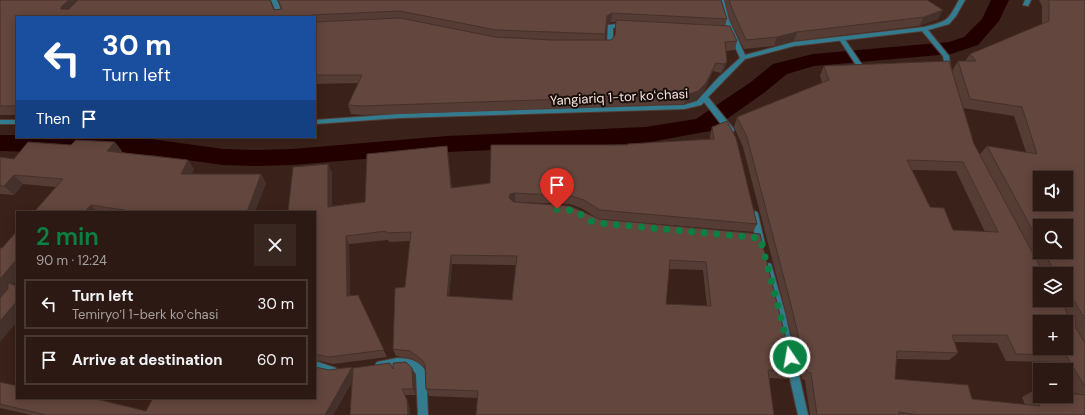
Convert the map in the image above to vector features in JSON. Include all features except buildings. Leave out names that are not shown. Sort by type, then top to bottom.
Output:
[{"type":"street","points":[[274,0],[281,16]]},
{"type":"street","points":[[721,0],[730,31],[743,58]]},
{"type":"street","name":"Yangiariq 1-tor koʻchasi","points":[[316,122],[399,116],[678,108],[707,101],[720,80],[743,58],[794,44],[924,29],[946,23],[953,16],[962,0]]},
{"type":"street","points":[[600,46],[610,44],[611,25],[637,26]]},
{"type":"street","points":[[924,29],[946,56],[950,80]]},
{"type":"street","points":[[722,31],[730,31]]},
{"type":"street","points":[[842,39],[862,69],[861,71],[854,72]]},
{"type":"street","points":[[707,101],[729,129],[735,141]]},
{"type":"street","points":[[0,122],[16,122]]},
{"type":"street","points":[[752,208],[756,238],[765,257],[780,313],[803,415]]},
{"type":"street","points":[[371,366],[402,362],[411,363],[417,367],[421,372],[423,415]]},
{"type":"street","points":[[316,366],[326,370],[341,370]]},
{"type":"waterway","points":[[0,143],[151,147],[223,157],[256,158],[292,157],[447,144],[645,135],[702,126],[758,87],[780,69],[813,60],[951,48],[971,41],[990,21],[1000,0]]},
{"type":"route","points":[[557,209],[571,209],[580,213],[583,217],[590,221],[598,223],[760,238],[790,357]]}]
